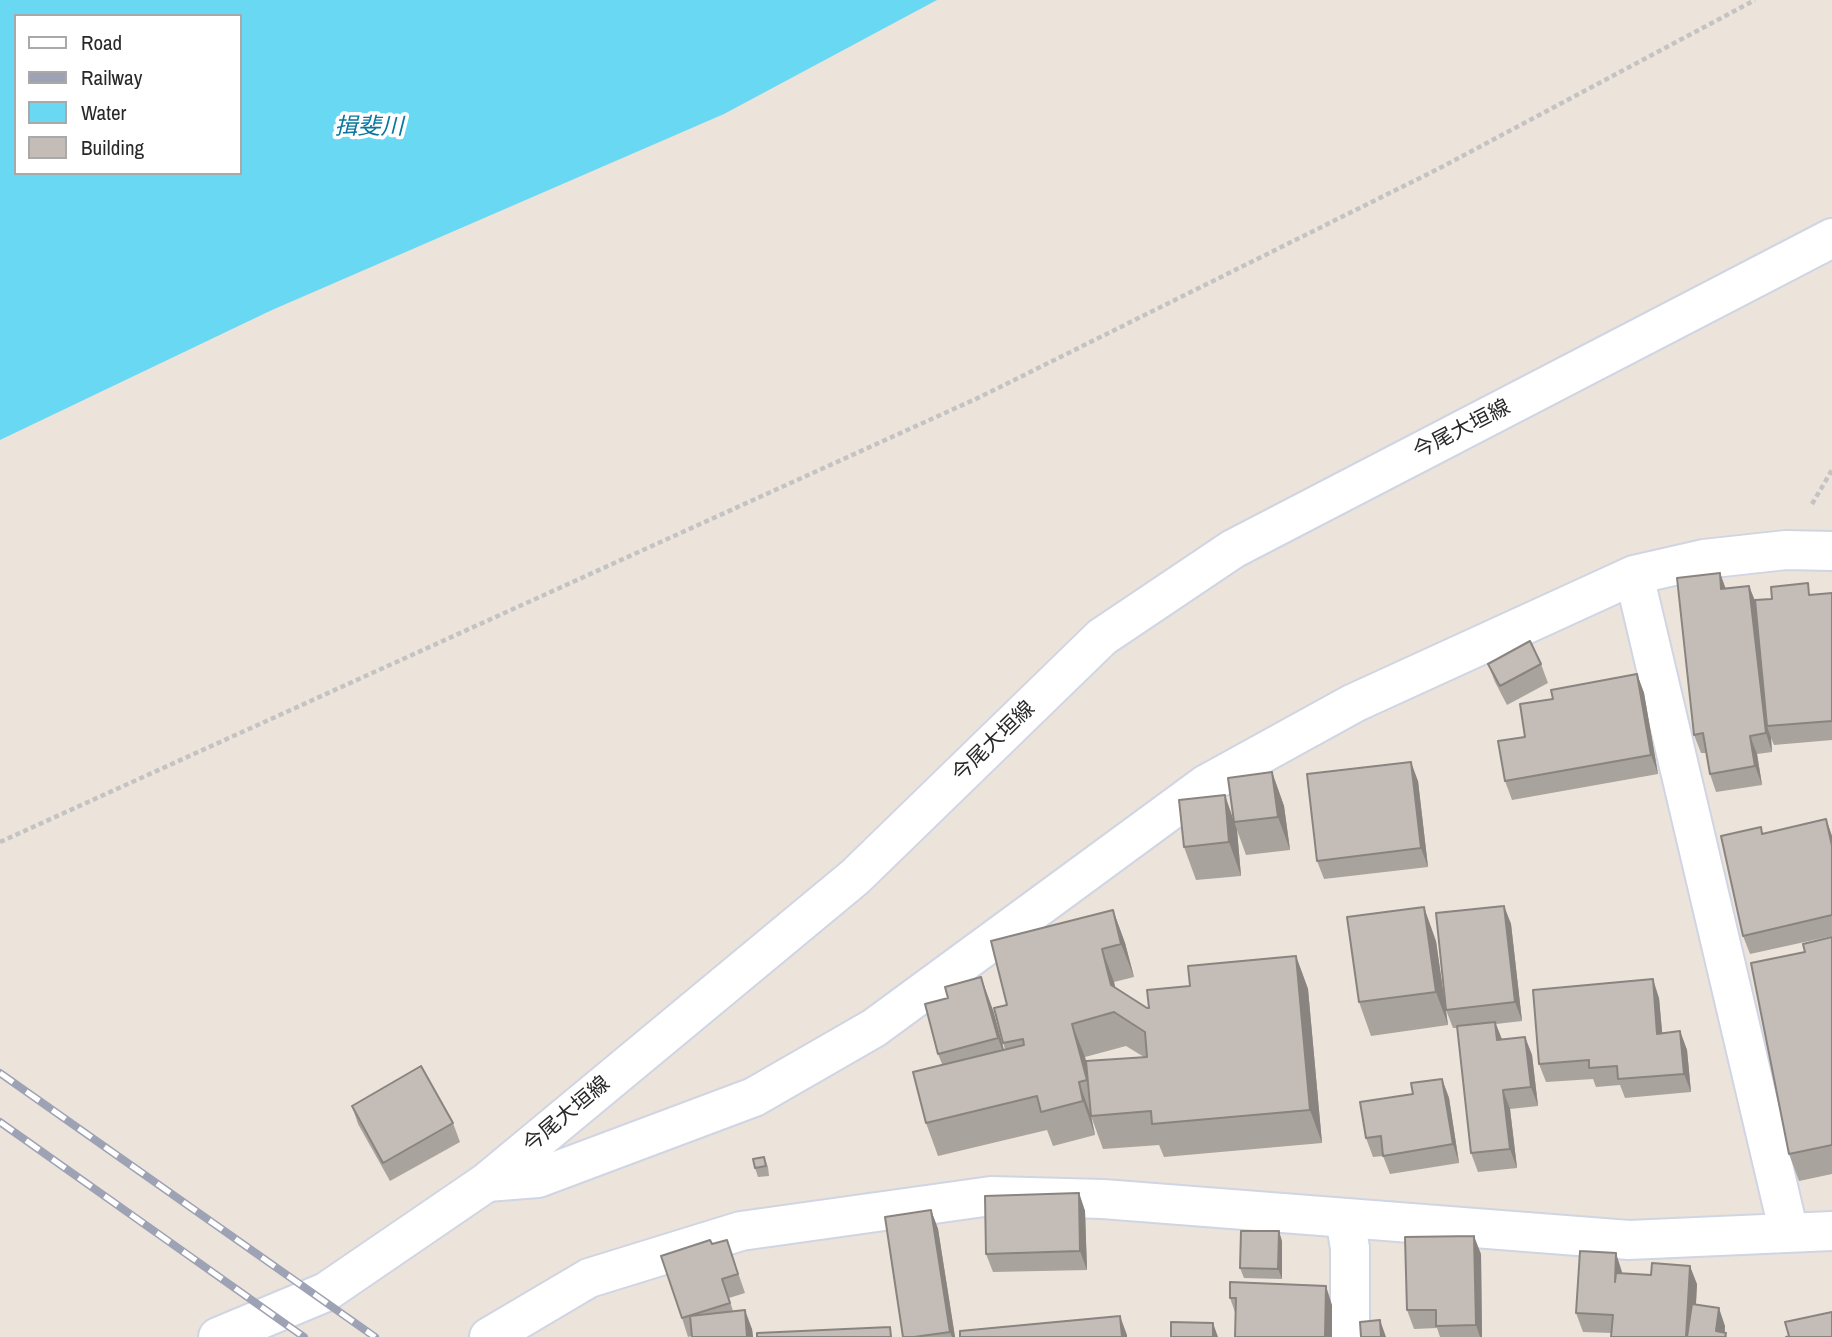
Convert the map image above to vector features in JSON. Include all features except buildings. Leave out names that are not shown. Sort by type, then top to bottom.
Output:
[{"type":"street","name":"今尾大垣線","points":[[232,1335],[326,1292],[487,1182],[855,877],[1102,637],[1233,549],[1832,238]]},
{"type":"street","points":[[487,1182],[538,1178],[754,1097],[874,1028],[1205,785],[1354,703],[1634,575],[1704,559],[1786,550],[1832,551]]},
{"type":"street","points":[[1634,575],[1789,1233]]},
{"type":"street","points":[[489,1337],[589,1278],[741,1231],[991,1196],[1103,1199],[1629,1240],[1832,1231]]},
{"type":"street","points":[[1345,1218],[1350,1248],[1350,1337]]},
{"type":"path","points":[[0,842],[980,397],[1426,175],[1755,0]]},
{"type":"water","name":"揖斐川","points":[[0,0],[937,0],[724,114],[272,310],[0,440]]},
{"type":"railway","points":[[0,1073],[375,1337]]},
{"type":"railway","points":[[0,1122],[304,1337]]}]
